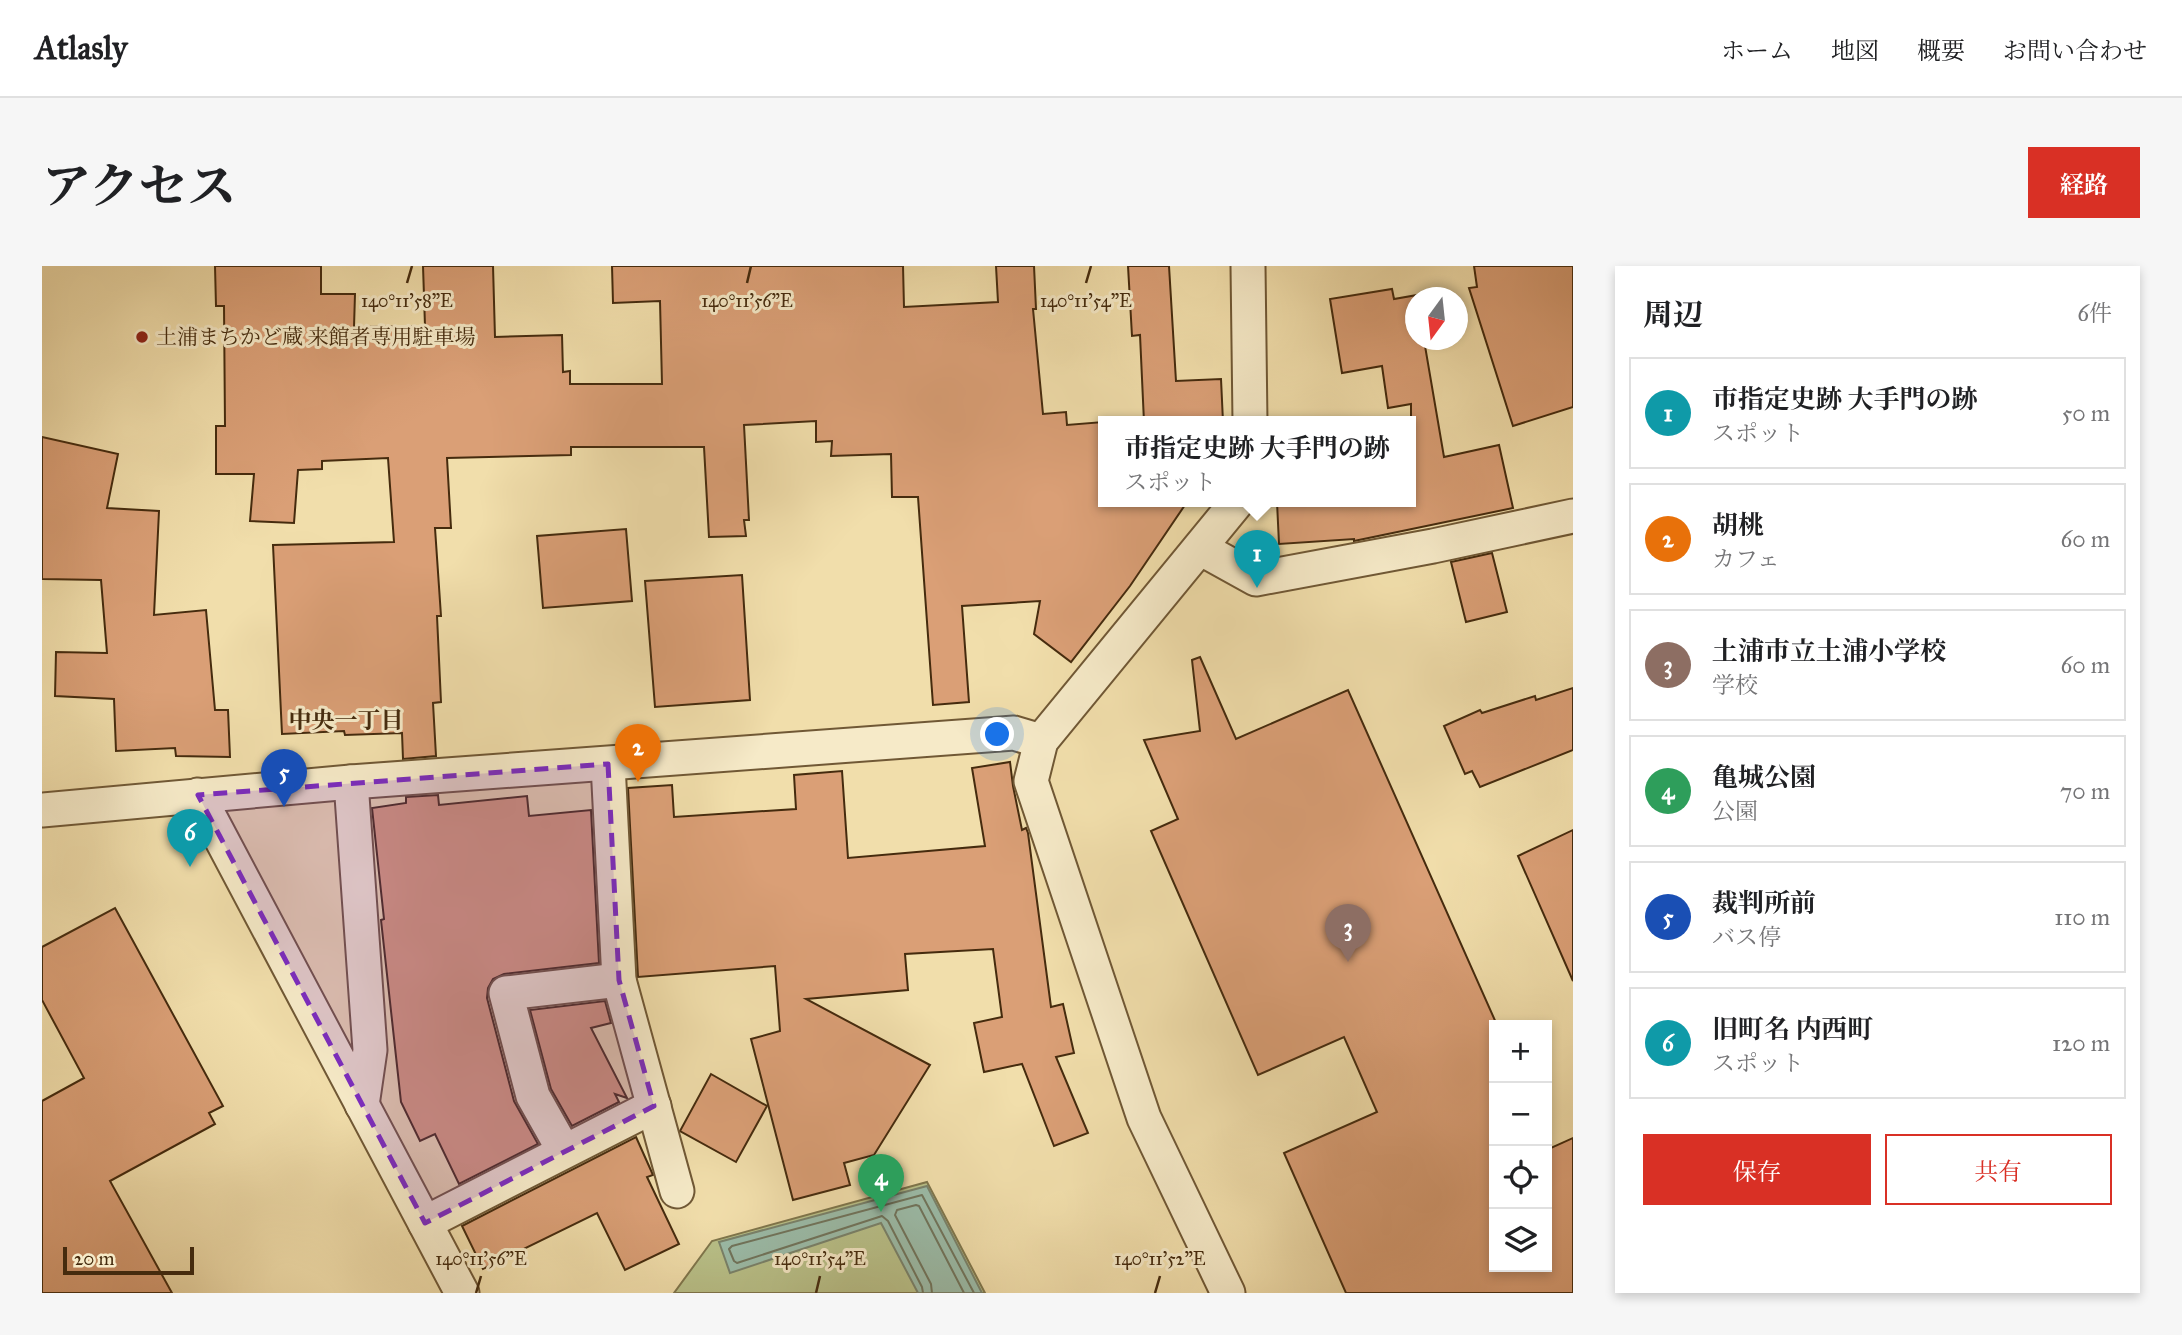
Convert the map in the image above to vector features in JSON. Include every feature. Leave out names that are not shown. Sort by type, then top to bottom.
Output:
[{"type":"street","points":[[1248,266],[1250,416]]},
{"type":"street","points":[[1228,1293],[1144,1118],[1031,781],[1041,741],[1233,507]]},
{"type":"street","points":[[1200,548],[1256,579],[1433,546],[1573,516]]},
{"type":"street","points":[[42,810],[351,782],[1014,733],[1041,741]]},
{"type":"street","points":[[608,764],[619,980],[677,1191]]},
{"type":"street","points":[[351,782],[370,1050],[362,1105]]},
{"type":"street","points":[[198,795],[462,1293]]},
{"type":"street","points":[[565,1151],[533,1096],[506,993],[619,980]]},
{"type":"street","points":[[425,1223],[654,1106]]},
{"type":"highlighted area","points":[[608,764],[619,980],[654,1106],[425,1223],[198,795]]},
{"type":"green space","points":[[927,1182],[985,1293],[674,1293],[712,1241]]},
{"type":"water","points":[[927,1186],[982,1293],[918,1293],[881,1223],[730,1273],[719,1242]]},
{"type":"building","points":[[215,266],[321,266],[321,294],[355,294],[354,327],[425,326],[423,266],[493,266],[495,337],[562,335],[563,372],[570,371],[570,384],[662,384],[660,301],[613,303],[612,266],[903,266],[904,307],[998,302],[996,266],[1034,266],[1036,309],[1033,309],[1043,414],[1066,412],[1067,425],[1098,422],[1098,507],[1184,507],[1130,586],[1071,662],[1034,634],[1040,601],[962,606],[969,702],[933,705],[918,497],[892,497],[891,454],[831,456],[832,441],[816,442],[816,421],[744,425],[749,520],[744,520],[746,536],[709,537],[704,447],[571,447],[571,455],[447,458],[451,528],[435,528],[441,616],[437,616],[441,702],[433,703],[436,756],[403,759],[402,733],[345,735],[344,731],[282,734],[273,545],[394,542],[388,458],[322,461],[322,469],[298,470],[294,523],[250,521],[254,474],[216,474],[216,426],[225,426],[224,306],[216,306]]},
{"type":"building","points":[[1128,266],[1169,266],[1176,381],[1221,379],[1223,416],[1144,416],[1140,335],[1132,336]]},
{"type":"building","points":[[1474,266],[1573,266],[1573,407],[1513,426],[1469,288],[1477,287]]},
{"type":"building","points":[[1392,289],[1394,299],[1405,297],[1405,350],[1426,350],[1444,457],[1499,445],[1513,508],[1354,541],[1279,544],[1277,507],[1416,507],[1416,416],[1411,416],[1411,404],[1388,408],[1382,366],[1342,373],[1330,299]]},
{"type":"building","points":[[42,437],[118,454],[107,508],[159,511],[154,615],[206,610],[215,710],[228,710],[230,757],[176,756],[175,748],[116,751],[114,699],[55,696],[56,652],[107,653],[101,580],[42,579]]},
{"type":"building","points":[[626,529],[632,601],[543,608],[537,536]]},
{"type":"building","points":[[1492,553],[1507,612],[1466,622],[1451,562]]},
{"type":"building","points":[[742,575],[750,700],[655,707],[645,581]]},
{"type":"building","points":[[1200,657],[1236,739],[1348,690],[1495,1020],[1489,1020],[1489,1272],[1552,1272],[1552,1148],[1573,1138],[1573,1293],[1346,1293],[1284,1153],[1377,1112],[1344,1037],[1258,1075],[1151,831],[1178,819],[1144,740],[1200,731],[1192,660]]},
{"type":"building","points":[[1573,688],[1573,750],[1480,787],[1472,771],[1465,774],[1444,726],[1480,710],[1482,713],[1535,696],[1536,700]]},
{"type":"building","points":[[1010,762],[1022,830],[1026,828],[1028,833],[1051,1007],[1063,1004],[1074,1053],[1056,1057],[1088,1133],[1054,1146],[1022,1064],[984,1072],[974,1023],[1002,1017],[993,949],[905,954],[908,990],[806,999],[930,1065],[874,1155],[844,1163],[850,1185],[793,1200],[751,1039],[780,1031],[775,966],[638,977],[628,788],[672,785],[674,817],[796,809],[794,775],[842,771],[848,858],[985,846],[972,768]]},
{"type":"building","points":[[438,795],[439,805],[527,796],[529,816],[591,810],[599,963],[504,974],[493,979],[488,988],[487,998],[514,1101],[538,1144],[459,1184],[435,1134],[420,1141],[401,1102],[372,808],[406,803],[406,797]]},
{"type":"building","points":[[1573,830],[1573,981],[1518,856]]},
{"type":"building","points":[[115,908],[223,1106],[209,1113],[215,1124],[110,1181],[172,1293],[42,1293],[42,1101],[84,1078],[42,1000],[42,947]]},
{"type":"building","points":[[605,1001],[611,1023],[591,1028],[627,1098],[615,1094],[619,1102],[572,1126],[551,1089],[530,1010]]},
{"type":"building","points":[[711,1074],[767,1106],[736,1162],[680,1131]]},
{"type":"building","points":[[636,1137],[653,1175],[647,1177],[679,1244],[625,1270],[597,1213],[483,1269],[462,1226]]},
{"type":"place","name":"土浦まちかど蔵 来館者専用駐車場","points":[[142,337]]},
{"type":"place","name":"市指定史跡 大手門の跡","points":[[1257,588]]},
{"type":"place","name":"胡桃","points":[[638,782]]},
{"type":"place","name":"裁判所前","points":[[284,807]]},
{"type":"place","name":"旧町名 内西町","points":[[190,867]]},
{"type":"place","name":"土浦市立土浦小学校","points":[[1348,962]]},
{"type":"place","name":"亀城公園","points":[[881,1212]]},
{"type":"district","name":"中央一丁目","points":[[346,720]]}]
